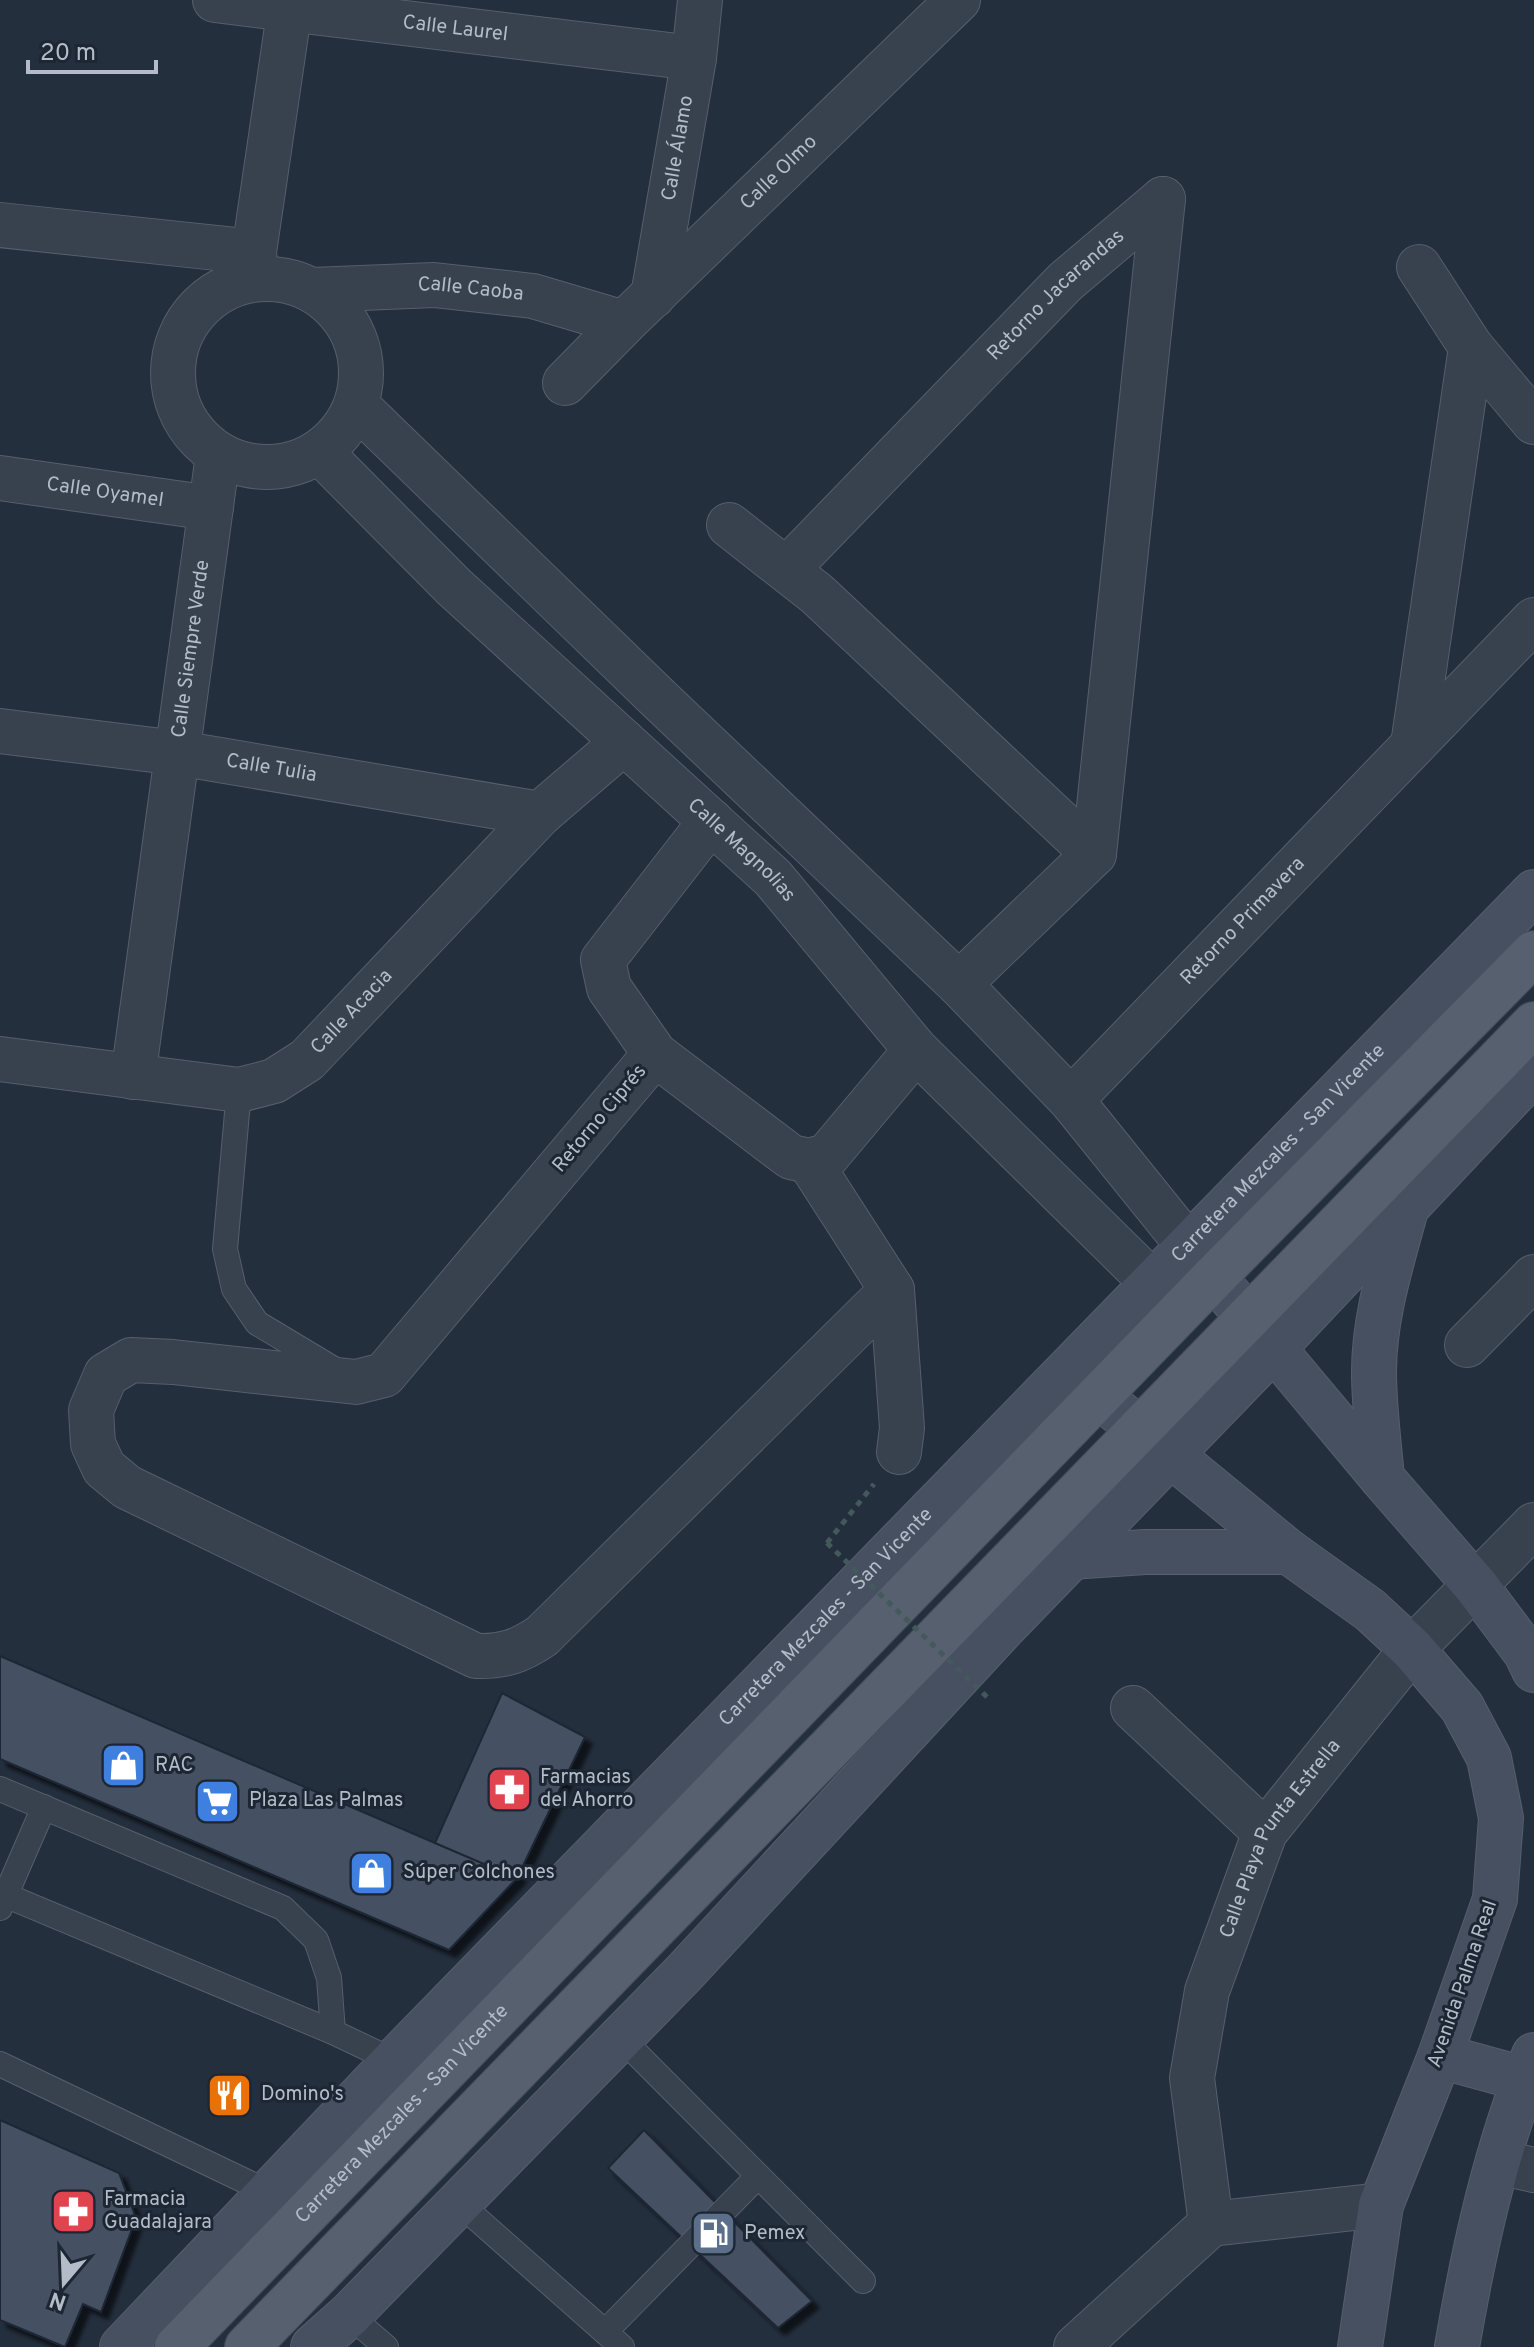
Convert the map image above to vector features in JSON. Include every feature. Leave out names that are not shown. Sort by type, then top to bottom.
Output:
[{"type":"main road","name":"Carretera Mezcales - San Vicente","points":[[122,2347],[394,2061],[1168,1298],[1534,892]]},
{"type":"main road","name":"Carretera Mezcales - San Vicente","points":[[1202,1261],[1534,953]]},
{"type":"main road","points":[[247,2347],[440,2149],[1155,1442],[1262,1332],[1534,1024]]},
{"type":"main road","points":[[1262,1332],[1408,1205],[1534,1072]]},
{"type":"main road","points":[[1382,1478],[1374,1373],[1376,1332],[1382,1297],[1408,1205]]},
{"type":"main road","points":[[1202,1261],[1476,1586],[1526,1653],[1534,1670]]},
{"type":"main road","name":"Carretera Mezcales - San Vicente","points":[[177,2347],[1099,1396],[1168,1298]]},
{"type":"main road","name":"Avenida Palma Real","points":[[1099,1396],[1289,1552],[1370,1610],[1412,1649],[1462,1707],[1489,1758],[1501,1818],[1495,1899],[1440,2056],[1381,2205],[1360,2347]]},
{"type":"main road","points":[[313,2347],[349,2315],[621,2038],[1070,1557],[1155,1442]]},
{"type":"main road","points":[[1070,1557],[1177,1551],[1289,1552]]},
{"type":"main road","points":[[1440,2056],[1529,2067],[1516,2166],[1472,2261],[1457,2347]]},
{"type":"main road","points":[[401,2115],[440,2149]]},
{"type":"street","name":"Calle Laurel","points":[[215,0],[290,5],[694,58]]},
{"type":"street","name":"Calle Álamo","points":[[639,309],[694,58],[700,0]]},
{"type":"street","points":[[0,225],[255,266],[313,290],[339,311],[356,340],[362,373],[357,406],[342,431],[320,452],[288,466],[264,467],[252,467],[218,455],[189,428],[174,392],[174,353],[189,318],[218,291],[255,266],[290,5]]},
{"type":"street","name":"Calle Olmo","points":[[565,383],[935,8]]},
{"type":"street","name":"Retorno Jacarandas","points":[[787,569],[1065,282],[1163,199],[1094,854]]},
{"type":"street","points":[[1419,267],[1471,347],[1534,422]]},
{"type":"street","name":"Calle Caoba","points":[[313,290],[434,285],[639,309]]},
{"type":"street","points":[[1413,745],[1471,347]]},
{"type":"street","points":[[357,406],[959,984],[1071,1100],[1202,1261]]},
{"type":"street","name":"Calle Magnolias","points":[[320,452],[454,587],[773,878],[916,1050],[1168,1298]]},
{"type":"street","name":"Calle Siempre Verde","points":[[133,1077],[218,455]]},
{"type":"street","name":"Calle Oyamel","points":[[0,478],[211,508]]},
{"type":"street","points":[[729,525],[817,594],[1094,854],[959,984]]},
{"type":"street","name":"Retorno Primavera","points":[[1071,1100],[1534,620]]},
{"type":"street","name":"Calle Tulia","points":[[0,731],[178,753],[540,814]]},
{"type":"street","name":"Calle Acacia","points":[[0,1059],[239,1090],[274,1081],[307,1060],[540,814],[624,742]]},
{"type":"street","points":[[655,1054],[609,988],[603,960],[711,821]]},
{"type":"street","points":[[773,878],[812,842]]},
{"type":"street","points":[[899,1452],[902,1428],[892,1290],[809,1161],[827,1156],[916,1050]]},
{"type":"street","name":"Retorno Ciprés","points":[[370,1379],[655,1054],[791,1157],[809,1161]]},
{"type":"street","points":[[1467,1345],[1534,1277]]},
{"type":"street","points":[[370,1379],[131,1360],[106,1375],[91,1410],[93,1444],[104,1468],[127,1487],[476,1656],[500,1657],[522,1650],[542,1636],[892,1290]]},
{"type":"street","name":"Calle Playa Punta Estrella","points":[[1211,2224],[1192,2078],[1207,1991],[1265,1832],[1412,1649],[1534,1525]]},
{"type":"street","points":[[1133,1708],[1265,1832]]},
{"type":"street","points":[[1076,2347],[1211,2224],[1381,2205]]},
{"type":"lane","points":[[239,1090],[225,1249],[234,1289],[257,1323],[370,1379]]},
{"type":"lane","points":[[0,1789],[283,1908],[316,1940],[329,1978],[333,2032]]},
{"type":"lane","points":[[44,1807],[2,1899],[333,2032],[394,2061]]},
{"type":"lane","points":[[621,2038],[863,2281]]},
{"type":"lane","points":[[0,2064],[268,2192]]},
{"type":"lane","points":[[459,2203],[613,2339],[758,2176]]},
{"type":"lane","points":[[349,2315],[386,2347]]},
{"type":"path","points":[[899,1452],[827,1543],[988,1698]]},
{"type":"building","name":"Plaza Las Palmas","points":[[0,1656],[517,1878],[449,1950],[0,1759]]},
{"type":"building","name":"Farmacias del Ahorro","points":[[502,1693],[585,1737],[517,1878],[435,1843]]},
{"type":"building","points":[[0,2120],[119,2173],[136,2218],[101,2312],[83,2304],[65,2347],[0,2320]]},
{"type":"building","name":"Pemex","points":[[644,2130],[812,2301],[778,2328],[608,2168]]},
{"type":"place","name":"RAC","points":[[124,1766]]},
{"type":"place","name":"Farmacias del Ahorro","points":[[509,1790]]},
{"type":"place","name":"Plaza Las Palmas","points":[[218,1801]]},
{"type":"place","name":"Súper Colchones","points":[[372,1873]]},
{"type":"place","name":"Domino's","points":[[230,2095]]},
{"type":"place","name":"Farmacia Guadalajara","points":[[73,2212]]},
{"type":"place","name":"Pemex","points":[[713,2234]]}]
